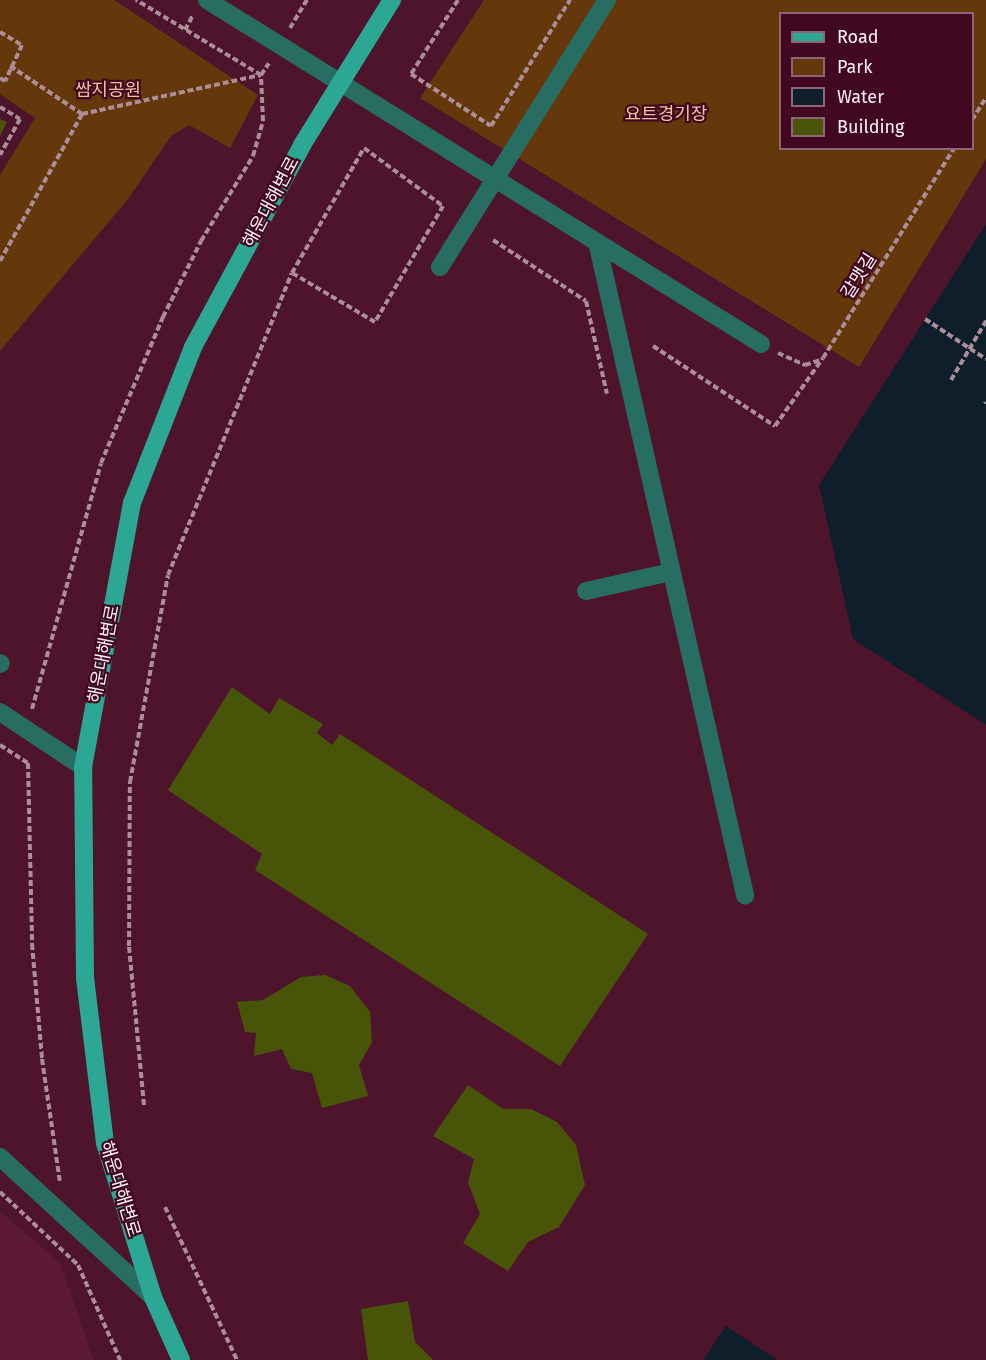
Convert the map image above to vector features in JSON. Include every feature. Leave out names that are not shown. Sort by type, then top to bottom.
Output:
[{"type":"main road","name":"해운대해변로","points":[[181,1360],[153,1297],[105,1143],[85,978],[83,767],[132,503],[193,347],[339,84],[392,0]]},
{"type":"street","points":[[207,0],[761,344]]},
{"type":"street","points":[[440,267],[607,0]]},
{"type":"street","points":[[597,242],[745,895]]},
{"type":"street","points":[[586,591],[672,572]]},
{"type":"street","points":[[0,712],[83,767]]},
{"type":"street","points":[[0,1157],[153,1297]]},
{"type":"path","points":[[136,0],[261,75]]},
{"type":"path","points":[[458,0],[411,74],[491,126],[570,0]]},
{"type":"path","points":[[0,32],[22,45],[10,66],[5,81],[0,78]]},
{"type":"path","points":[[10,66],[82,114],[261,75]]},
{"type":"path","points":[[20,706],[30,713],[101,463],[168,307],[201,241],[253,156],[262,121],[261,75]]},
{"type":"path","points":[[974,117],[986,98]]},
{"type":"path","points":[[0,106],[20,119],[0,155]]},
{"type":"path","points":[[0,261],[82,114]]},
{"type":"path","points":[[144,1104],[129,946],[130,782],[168,575],[292,273],[364,148],[443,206],[375,322],[292,273]]},
{"type":"path","name":"갈맷길","points":[[653,346],[775,426],[823,358],[953,150]]},
{"type":"path","points":[[494,240],[586,301],[609,405]]},
{"type":"path","points":[[925,320],[986,358]]},
{"type":"path","points":[[951,380],[986,321]]},
{"type":"path","points":[[761,344],[805,365],[823,358]]},
{"type":"path","points":[[0,745],[28,763],[32,944],[42,1059],[61,1186],[52,1179]]},
{"type":"path","points":[[0,1192],[78,1265],[120,1360]]},
{"type":"path","points":[[165,1207],[237,1360]]},
{"type":"shaded area","points":[[0,1211],[60,1263],[94,1360],[0,1360]]},
{"type":"green space","name":"쌈지공원","points":[[0,0],[114,0],[258,95],[230,148],[189,125],[171,136],[128,199],[0,351],[0,175],[35,118],[0,94]]},
{"type":"green space","name":"요트경기장","points":[[484,0],[986,0],[986,159],[859,367],[420,98]]},
{"type":"water","points":[[986,224],[986,725],[853,639],[819,485]]},
{"type":"water","points":[[726,1326],[777,1360],[703,1360]]},
{"type":"building","points":[[0,119],[7,122],[0,136]]},
{"type":"building","points":[[232,687],[270,714],[279,698],[323,724],[317,733],[332,745],[340,734],[648,934],[560,1066],[255,870],[262,854],[168,790]]},
{"type":"building","points":[[325,975],[350,986],[370,1012],[372,1042],[359,1065],[368,1096],[322,1108],[312,1073],[291,1069],[282,1049],[254,1056],[256,1033],[245,1032],[237,1002],[263,1000],[301,977]]},
{"type":"building","points":[[468,1085],[503,1109],[531,1109],[557,1122],[576,1145],[585,1185],[559,1227],[528,1242],[508,1271],[463,1243],[480,1214],[468,1182],[474,1159],[433,1136]]},
{"type":"building","points":[[408,1301],[415,1342],[433,1360],[368,1360],[361,1309]]}]
